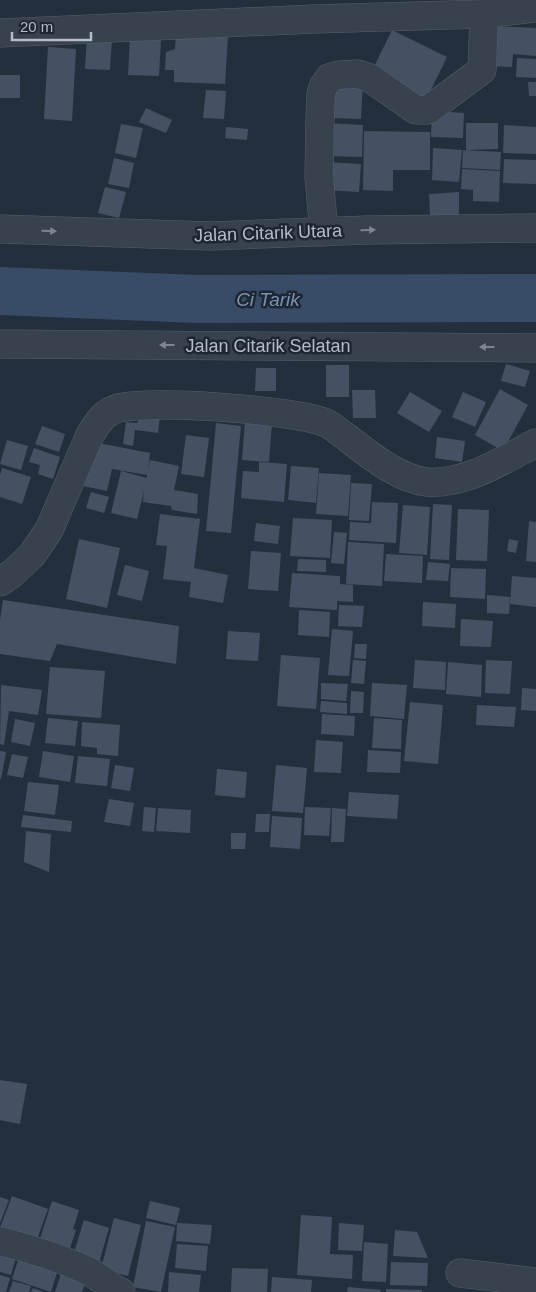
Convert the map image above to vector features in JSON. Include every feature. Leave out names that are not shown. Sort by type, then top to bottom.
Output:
[{"type":"street","points":[[0,33],[314,19],[484,14],[536,8]]},
{"type":"street","points":[[324,232],[319,176],[320,118],[321,94],[329,78],[339,75],[358,74],[370,78],[416,110],[428,110],[482,70],[484,14]]},
{"type":"street","name":"Jalan Citarik Utara","points":[[0,229],[211,236],[367,230],[536,228]]},
{"type":"street","name":"Jalan Citarik Selatan","points":[[0,344],[536,348]]},
{"type":"street","points":[[0,582],[13,573],[32,555],[49,530],[90,435],[99,421],[112,410],[127,406],[204,405],[298,416],[326,423],[403,475],[426,482],[469,475],[536,443]]},
{"type":"street","points":[[0,1241],[20,1246],[75,1266],[91,1273],[121,1292]]},
{"type":"street","points":[[460,1273],[536,1282]]},
{"type":"building","points":[[491,26],[536,28],[536,56],[513,54],[512,67],[489,66]]},
{"type":"building","points":[[392,30],[447,57],[425,102],[370,75]]},
{"type":"building","points":[[176,34],[228,36],[225,84],[174,82],[174,70],[165,70],[166,52],[175,49]]},
{"type":"building","points":[[87,36],[112,38],[110,70],[85,69]]},
{"type":"building","points":[[130,37],[161,39],[159,76],[128,75]]},
{"type":"building","points":[[48,47],[76,49],[72,121],[44,119]]},
{"type":"building","points":[[517,58],[536,59],[536,78],[516,77]]},
{"type":"building","points":[[0,75],[20,75],[20,98],[0,98]]},
{"type":"building","points":[[334,80],[363,81],[361,119],[332,118]]},
{"type":"building","points":[[528,82],[536,82],[536,96],[529,96]]},
{"type":"building","points":[[206,90],[226,91],[224,119],[203,118]]},
{"type":"building","points":[[146,108],[172,120],[166,133],[139,122]]},
{"type":"building","points":[[432,111],[464,113],[463,138],[431,137]]},
{"type":"building","points":[[327,123],[363,125],[362,157],[325,156]]},
{"type":"building","points":[[466,123],[498,123],[498,149],[466,150]]},
{"type":"building","points":[[121,124],[143,128],[136,158],[115,153]]},
{"type":"building","points":[[504,125],[536,127],[536,154],[503,153]]},
{"type":"building","points":[[226,127],[248,129],[247,140],[225,138]]},
{"type":"building","points":[[364,131],[430,132],[430,170],[393,170],[393,191],[363,190]]},
{"type":"building","points":[[433,148],[462,150],[459,182],[432,180]]},
{"type":"building","points":[[463,150],[501,152],[500,170],[462,168]]},
{"type":"building","points":[[114,158],[134,163],[129,188],[108,184]]},
{"type":"building","points":[[504,159],[536,160],[536,184],[503,183]]},
{"type":"building","points":[[325,162],[361,164],[359,192],[323,190]]},
{"type":"building","points":[[462,169],[500,171],[499,202],[473,201],[473,190],[461,189]]},
{"type":"building","points":[[105,187],[126,192],[119,218],[98,213]]},
{"type":"building","points":[[459,192],[459,215],[430,216],[429,194]]},
{"type":"building","points":[[506,364],[530,371],[525,387],[501,381]]},
{"type":"building","points":[[326,365],[349,365],[349,397],[326,397]]},
{"type":"building","points":[[256,368],[276,368],[276,391],[255,391]]},
{"type":"building","points":[[500,389],[528,405],[503,451],[475,435]]},
{"type":"building","points":[[352,390],[375,390],[376,418],[353,418]]},
{"type":"building","points":[[410,392],[442,411],[429,432],[397,413]]},
{"type":"building","points":[[463,392],[486,402],[475,427],[452,417]]},
{"type":"building","points":[[141,414],[160,416],[158,433],[135,430],[133,446],[123,444],[126,422],[137,423]]},
{"type":"building","points":[[245,421],[272,423],[269,462],[242,460]]},
{"type":"building","points":[[216,423],[241,426],[231,533],[206,531]]},
{"type":"building","points":[[42,426],[65,434],[59,452],[35,444]]},
{"type":"building","points":[[186,435],[209,438],[204,477],[181,474]]},
{"type":"building","points":[[437,437],[465,441],[462,462],[435,458]]},
{"type":"building","points":[[7,440],[28,446],[21,470],[0,464]]},
{"type":"building","points":[[93,442],[150,453],[148,472],[150,460],[179,466],[174,490],[198,494],[197,514],[172,510],[171,506],[143,502],[144,491],[137,519],[111,513],[121,471],[147,478],[147,475],[112,469],[107,491],[83,486]]},
{"type":"building","points":[[34,448],[60,457],[53,479],[38,474],[40,465],[29,462]]},
{"type":"building","points":[[259,462],[287,464],[284,502],[241,498],[243,471],[259,472]]},
{"type":"building","points":[[291,466],[319,468],[316,503],[288,500]]},
{"type":"building","points":[[2,468],[31,477],[22,504],[0,497],[0,475]]},
{"type":"building","points":[[319,473],[351,475],[348,516],[316,514]]},
{"type":"building","points":[[351,483],[372,484],[369,521],[349,520]]},
{"type":"building","points":[[91,492],[109,497],[104,513],[86,508]]},
{"type":"building","points":[[372,502],[398,503],[396,543],[349,540],[350,522],[371,523]]},
{"type":"building","points":[[433,504],[452,505],[449,560],[430,559]]},
{"type":"building","points":[[403,505],[430,507],[427,555],[399,553]]},
{"type":"building","points":[[458,509],[489,510],[487,561],[456,560]]},
{"type":"building","points":[[160,514],[200,519],[194,568],[228,575],[223,603],[189,597],[191,582],[163,579],[167,546],[156,545]]},
{"type":"building","points":[[293,518],[332,520],[330,558],[290,556]]},
{"type":"building","points":[[529,521],[536,522],[536,562],[526,561]]},
{"type":"building","points":[[256,523],[280,526],[278,544],[254,541]]},
{"type":"building","points":[[334,532],[347,533],[344,564],[331,563]]},
{"type":"building","points":[[79,539],[120,548],[107,608],[66,599]]},
{"type":"building","points":[[509,539],[518,541],[516,553],[507,551]]},
{"type":"building","points":[[348,542],[384,544],[382,586],[346,584]]},
{"type":"building","points":[[251,551],[281,553],[278,591],[248,589]]},
{"type":"building","points":[[386,554],[423,556],[422,583],[384,581]]},
{"type":"building","points":[[298,559],[326,560],[326,572],[297,571]]},
{"type":"building","points":[[428,562],[450,564],[448,581],[426,580]]},
{"type":"building","points":[[125,565],[149,571],[142,601],[117,595]]},
{"type":"building","points":[[451,568],[486,569],[485,599],[450,597]]},
{"type":"building","points":[[292,573],[340,576],[340,584],[353,585],[353,602],[337,601],[337,610],[289,607]]},
{"type":"building","points":[[512,576],[536,578],[536,607],[510,604]]},
{"type":"building","points":[[487,595],[510,597],[509,614],[487,613]]},
{"type":"building","points":[[3,600],[179,626],[176,664],[57,644],[50,661],[0,654],[0,620]]},
{"type":"building","points":[[423,602],[456,604],[455,628],[422,626]]},
{"type":"building","points":[[339,605],[364,606],[362,627],[338,626]]},
{"type":"building","points":[[299,610],[330,612],[329,637],[298,635]]},
{"type":"building","points":[[461,619],[493,621],[491,647],[460,646]]},
{"type":"building","points":[[332,629],[353,631],[349,676],[328,675]]},
{"type":"building","points":[[228,631],[260,633],[258,661],[226,659]]},
{"type":"building","points":[[355,644],[367,644],[366,659],[354,658]]},
{"type":"building","points":[[281,655],[320,658],[316,709],[277,706]]},
{"type":"building","points":[[353,660],[366,661],[364,684],[351,683]]},
{"type":"building","points":[[415,660],[446,662],[445,690],[413,688]]},
{"type":"building","points":[[486,660],[512,661],[510,694],[485,693]]},
{"type":"building","points":[[448,662],[482,665],[481,697],[446,694]]},
{"type":"building","points":[[50,667],[105,671],[101,718],[46,714]]},
{"type":"building","points":[[321,683],[348,684],[346,701],[321,699]]},
{"type":"building","points":[[372,683],[407,685],[404,719],[370,716]]},
{"type":"building","points":[[1,685],[42,690],[38,715],[9,711],[4,745],[0,744]]},
{"type":"building","points":[[522,688],[536,689],[536,711],[521,710]]},
{"type":"building","points":[[351,691],[364,692],[363,713],[350,713]]},
{"type":"building","points":[[321,701],[347,703],[347,714],[320,712]]},
{"type":"building","points":[[410,702],[443,705],[438,764],[404,761]]},
{"type":"building","points":[[477,705],[516,707],[514,727],[476,725]]},
{"type":"building","points":[[322,714],[355,716],[354,736],[321,734]]},
{"type":"building","points":[[48,718],[78,721],[75,746],[45,743]]},
{"type":"building","points":[[374,718],[402,720],[401,749],[372,748]]},
{"type":"building","points":[[15,719],[35,723],[30,746],[11,742]]},
{"type":"building","points":[[82,722],[120,725],[118,756],[97,754],[97,748],[81,746]]},
{"type":"building","points":[[316,740],[343,742],[341,773],[314,772]]},
{"type":"building","points":[[368,750],[401,752],[400,773],[367,772]]},
{"type":"building","points":[[0,751],[6,752],[1,779],[0,779]]},
{"type":"building","points":[[43,751],[74,756],[70,782],[39,777]]},
{"type":"building","points":[[12,754],[28,757],[23,778],[7,775]]},
{"type":"building","points":[[78,756],[110,759],[107,786],[75,783]]},
{"type":"building","points":[[115,765],[134,768],[130,791],[111,788]]},
{"type":"building","points":[[276,765],[307,768],[303,813],[272,811]]},
{"type":"building","points":[[217,769],[247,772],[245,798],[215,795]]},
{"type":"building","points":[[28,782],[59,785],[55,815],[24,811]]},
{"type":"building","points":[[349,792],[399,795],[397,819],[347,816]]},
{"type":"building","points":[[109,799],[134,803],[130,826],[104,822]]},
{"type":"building","points":[[144,807],[156,808],[154,832],[142,831]]},
{"type":"building","points":[[305,807],[331,808],[329,836],[304,835]]},
{"type":"building","points":[[158,808],[191,810],[190,833],[156,831]]},
{"type":"building","points":[[332,808],[346,809],[344,842],[331,842]]},
{"type":"building","points":[[256,814],[270,814],[269,832],[255,832]]},
{"type":"building","points":[[23,815],[72,821],[71,832],[21,827]]},
{"type":"building","points":[[272,816],[302,818],[300,849],[270,847]]},
{"type":"building","points":[[26,831],[51,834],[49,872],[24,862]]},
{"type":"building","points":[[231,833],[246,833],[245,849],[231,849]]},
{"type":"building","points":[[0,1080],[27,1084],[20,1124],[0,1120]]},
{"type":"building","points":[[12,1196],[48,1209],[34,1248],[0,1228]]},
{"type":"building","points":[[0,1197],[9,1200],[0,1223]]},
{"type":"building","points":[[52,1201],[79,1210],[73,1229],[76,1230],[66,1260],[36,1251]]},
{"type":"building","points":[[150,1201],[180,1208],[176,1225],[146,1218]]},
{"type":"building","points":[[301,1215],[332,1217],[330,1254],[353,1255],[352,1279],[297,1275]]},
{"type":"building","points":[[114,1218],[141,1225],[128,1276],[101,1269]]},
{"type":"building","points":[[84,1220],[109,1228],[97,1270],[71,1262]]},
{"type":"building","points":[[146,1221],[175,1227],[161,1292],[133,1287]]},
{"type":"building","points":[[177,1223],[212,1225],[210,1244],[176,1241]]},
{"type":"building","points":[[339,1223],[364,1225],[362,1251],[338,1250]]},
{"type":"building","points":[[395,1230],[417,1232],[428,1258],[393,1256]]},
{"type":"building","points":[[0,1242],[19,1247],[11,1275],[0,1272]]},
{"type":"building","points":[[364,1242],[388,1244],[386,1282],[362,1281]]},
{"type":"building","points":[[177,1244],[208,1246],[206,1271],[175,1268]]},
{"type":"building","points":[[21,1251],[60,1263],[51,1292],[12,1279]]},
{"type":"building","points":[[391,1262],[428,1263],[427,1286],[390,1285]]},
{"type":"building","points":[[63,1267],[88,1275],[82,1292],[55,1292]]},
{"type":"building","points":[[232,1268],[268,1269],[267,1292],[231,1292]]},
{"type":"building","points":[[169,1272],[201,1275],[199,1292],[168,1292]]},
{"type":"building","points":[[0,1275],[10,1278],[6,1292],[0,1292]]},
{"type":"building","points":[[272,1277],[312,1280],[311,1292],[271,1292]]},
{"type":"building","points":[[13,1281],[31,1286],[29,1292],[9,1292]]},
{"type":"building","points":[[348,1287],[381,1290],[380,1292],[347,1292]]},
{"type":"building","points":[[33,1288],[44,1292],[31,1292]]},
{"type":"building","points":[[386,1289],[422,1290],[422,1292],[386,1292]]},
{"type":"waterway","name":"Ci Tarik","points":[[0,291],[198,299],[536,298]]}]
